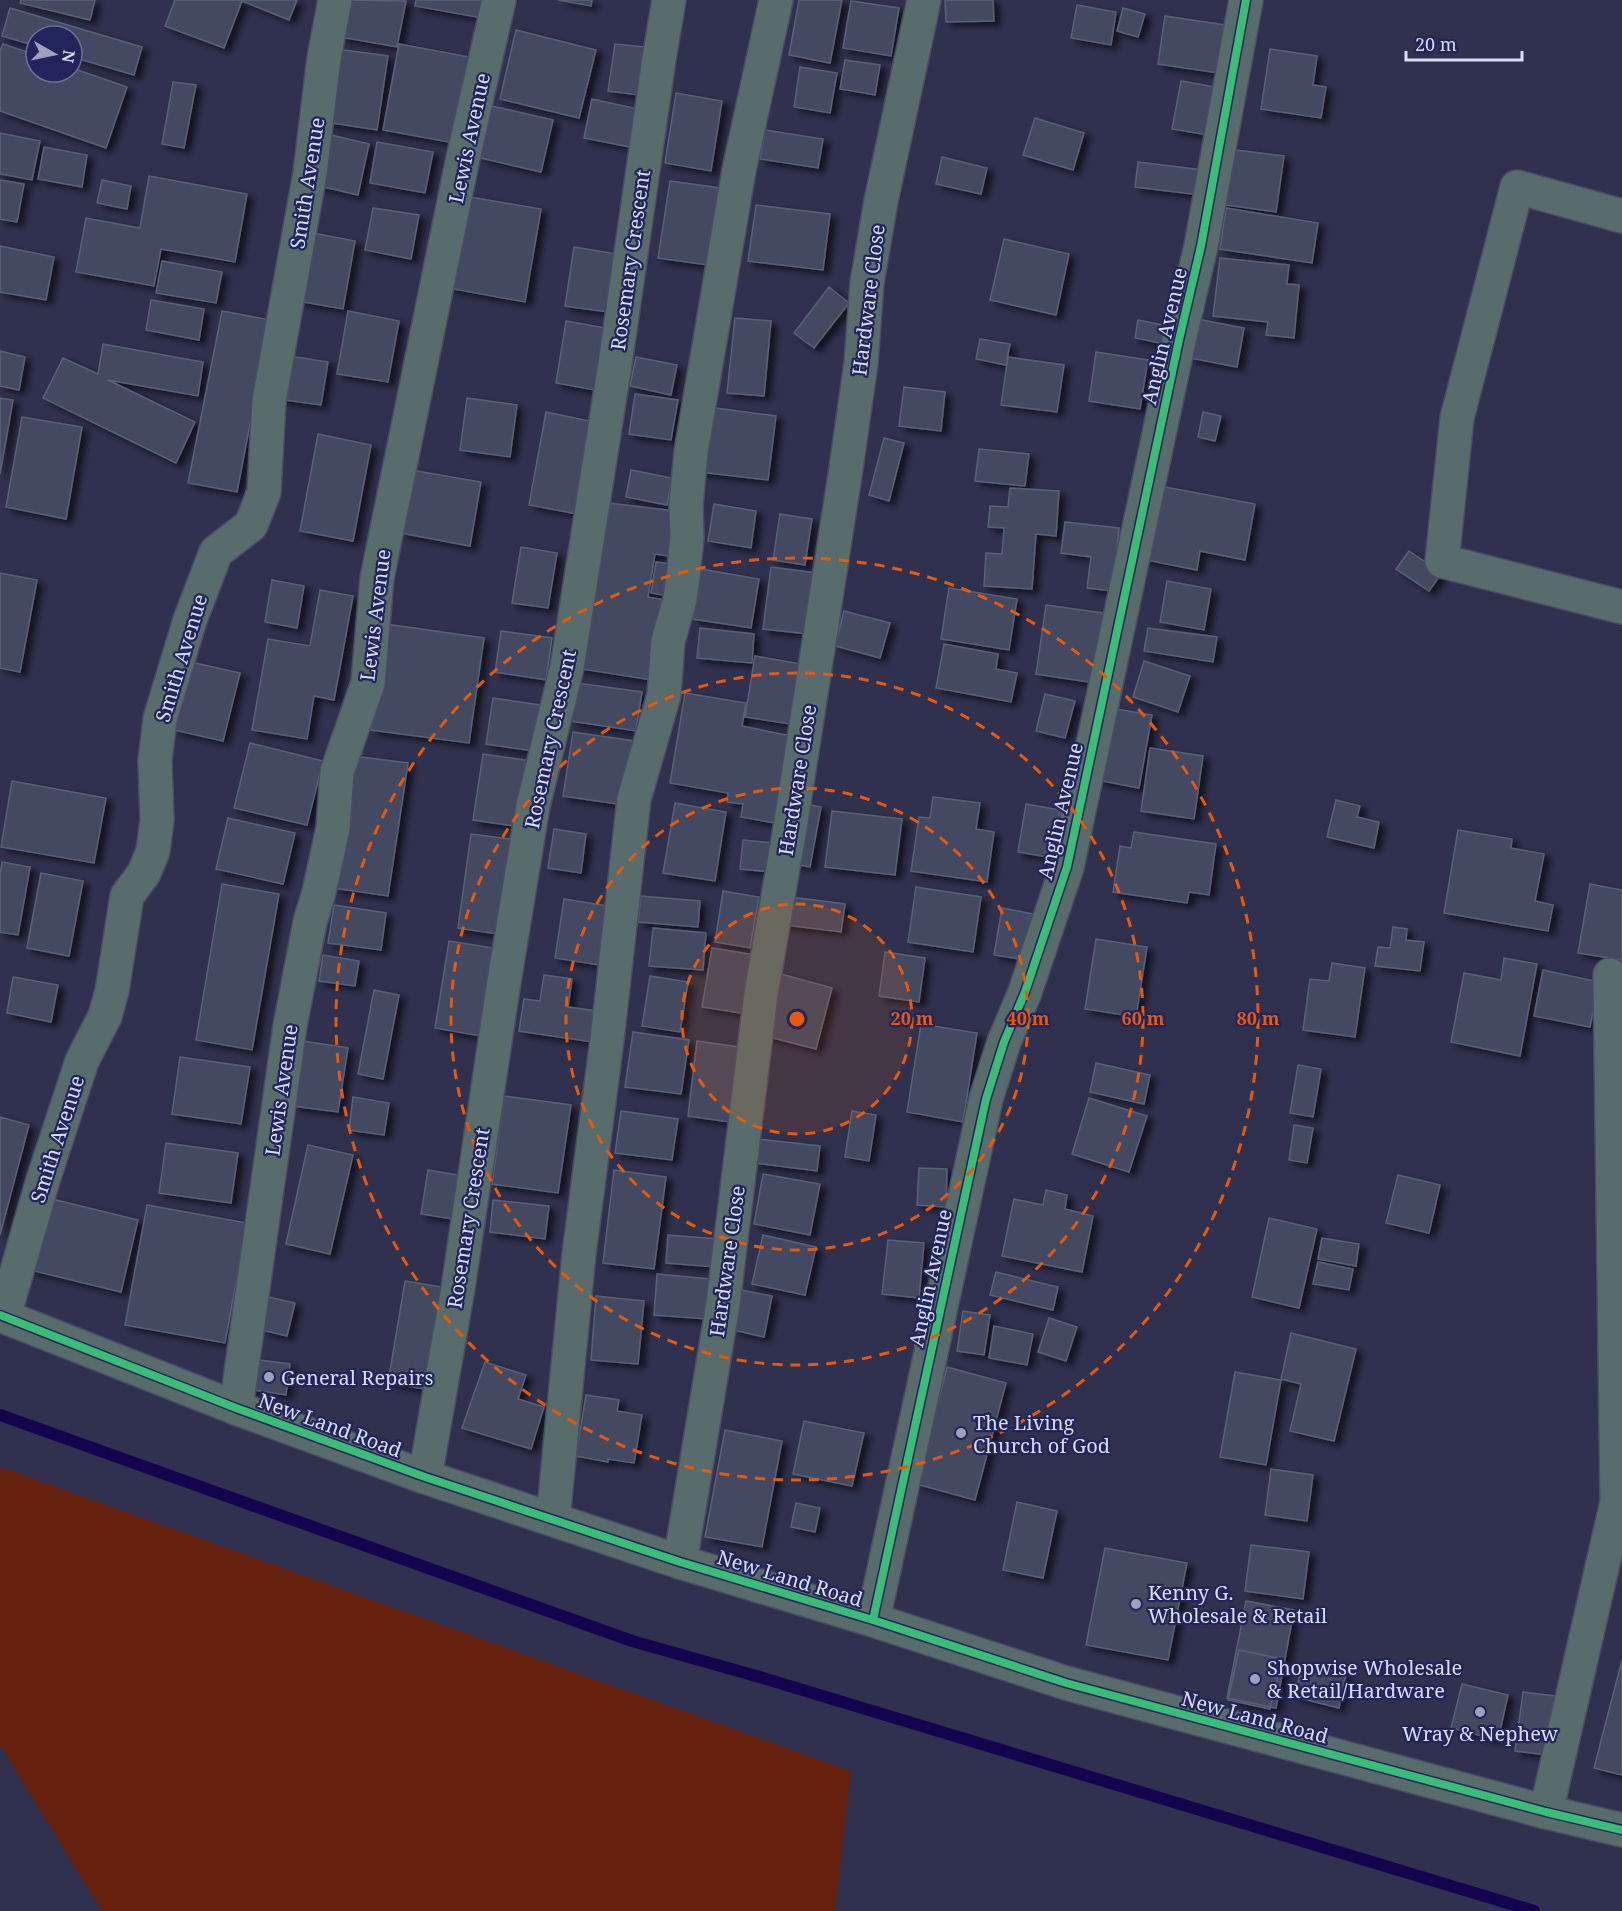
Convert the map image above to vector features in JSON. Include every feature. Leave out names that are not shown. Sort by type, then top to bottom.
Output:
[{"type":"street","name":"Smith Avenue","points":[[2,1315],[79,1071],[105,1016],[112,991],[127,896],[144,873],[153,851],[157,820],[155,760],[160,719],[190,620],[216,552],[251,525],[264,492],[269,401],[310,173],[324,58],[334,0]]},
{"type":"street","name":"Lewis Avenue","points":[[236,1408],[290,1026],[310,922],[333,828],[337,772],[368,683],[377,578],[463,158],[499,0]]},
{"type":"street","name":"Rosemary Crescent","points":[[425,1477],[458,1288],[501,999],[533,806],[567,668],[669,0]]},
{"type":"street","points":[[553,1519],[579,1254],[607,1040],[634,799],[664,695],[668,641],[680,599],[684,569],[687,536],[686,505],[692,452],[739,170],[776,0]]},
{"type":"street","name":"Hardware Close","points":[[680,1562],[723,1304],[761,994],[845,475],[861,363],[867,283],[881,201],[924,0]]},
{"type":"street","name":"Anglin Avenue","points":[[873,1620],[986,1099],[1067,867],[1179,339],[1201,246],[1246,0]]},
{"type":"street","points":[[1622,216],[1517,187],[1457,418],[1442,561],[1622,607]]},
{"type":"street","points":[[1546,1812],[1617,1502],[1610,975]]},
{"type":"street","name":"New Land Road","points":[[2,1315],[236,1408],[425,1477],[680,1562],[873,1620],[1066,1683],[1546,1812],[1622,1830]]},
{"type":"shaded area","points":[[0,1467],[851,1771],[835,1911],[102,1911],[0,1745]]},
{"type":"building","points":[[21,0],[95,0],[90,20],[20,3]]},
{"type":"building","points":[[175,0],[297,0],[289,20],[242,1],[224,48],[165,26]]},
{"type":"building","points":[[347,0],[406,1],[397,47],[340,37]]},
{"type":"building","points":[[416,0],[486,0],[482,18],[415,6]]},
{"type":"building","points":[[558,0],[592,0],[591,6]]},
{"type":"building","points":[[799,0],[842,0],[830,63],[789,55]]},
{"type":"building","points":[[945,0],[993,0],[994,21],[946,22]]},
{"type":"building","points":[[851,1],[899,8],[891,56],[843,48]]},
{"type":"building","points":[[1077,5],[1116,12],[1111,45],[1071,38]]},
{"type":"building","points":[[10,8],[64,24],[24,24],[24,42],[2,36]]},
{"type":"building","points":[[1123,8],[1145,14],[1138,37],[1117,31]]},
{"type":"building","points":[[1165,16],[1225,25],[1218,73],[1158,64]]},
{"type":"building","points":[[84,30],[142,47],[134,75],[84,60]]},
{"type":"building","points":[[516,30],[596,50],[579,118],[500,99]]},
{"type":"building","points":[[3,44],[24,51],[24,84],[84,84],[84,72],[127,87],[106,148],[0,111],[0,51]]},
{"type":"building","points":[[399,44],[475,58],[459,144],[383,130]]},
{"type":"building","points":[[615,44],[653,48],[647,96],[608,91]]},
{"type":"building","points":[[337,49],[388,56],[377,130],[326,122]]},
{"type":"building","points":[[1270,49],[1317,56],[1313,85],[1326,87],[1321,118],[1261,109]]},
{"type":"building","points":[[845,60],[880,65],[875,95],[840,89]]},
{"type":"building","points":[[800,67],[837,73],[830,113],[794,107]]},
{"type":"building","points":[[1181,81],[1222,88],[1213,136],[1172,129]]},
{"type":"building","points":[[173,82],[196,85],[184,148],[162,144]]},
{"type":"building","points":[[676,93],[722,101],[711,171],[665,163]]},
{"type":"building","points":[[592,99],[638,109],[630,147],[584,138]]},
{"type":"building","points":[[492,106],[553,120],[541,172],[480,158]]},
{"type":"building","points":[[1035,118],[1084,133],[1073,170],[1023,155]]},
{"type":"building","points":[[765,130],[823,139],[818,168],[760,159]]},
{"type":"building","points":[[0,133],[40,141],[32,180],[0,174]]},
{"type":"building","points":[[323,133],[369,144],[358,195],[311,184]]},
{"type":"building","points":[[377,142],[433,152],[425,193],[370,183]]},
{"type":"building","points":[[44,147],[87,155],[82,187],[38,179]]},
{"type":"building","points":[[1228,149],[1284,156],[1276,212],[1220,204]]},
{"type":"building","points":[[942,157],[987,168],[981,194],[936,184]]},
{"type":"building","points":[[1138,162],[1203,170],[1200,195],[1135,187]]},
{"type":"building","points":[[149,176],[247,194],[235,262],[161,249],[154,286],[76,272],[86,218],[140,228]]},
{"type":"building","points":[[0,180],[24,184],[17,222],[0,219]]},
{"type":"building","points":[[102,180],[131,186],[127,209],[97,203]]},
{"type":"building","points":[[670,181],[720,188],[708,265],[658,258]]},
{"type":"building","points":[[464,196],[541,209],[525,302],[448,288]]},
{"type":"building","points":[[756,205],[830,214],[823,270],[748,261]]},
{"type":"building","points":[[373,208],[419,215],[411,259],[365,250]]},
{"type":"building","points":[[1226,208],[1318,223],[1312,263],[1220,249]]},
{"type":"building","points":[[308,232],[355,241],[343,309],[297,301]]},
{"type":"building","points":[[1004,239],[1069,254],[1056,315],[990,300]]},
{"type":"building","points":[[0,246],[54,257],[46,300],[0,292]]},
{"type":"building","points":[[574,247],[623,255],[615,313],[565,306]]},
{"type":"building","points":[[1220,258],[1289,265],[1287,284],[1299,285],[1294,338],[1266,335],[1268,322],[1213,316]]},
{"type":"building","points":[[162,261],[222,272],[216,303],[156,293]]},
{"type":"building","points":[[829,287],[849,303],[814,348],[794,333]]},
{"type":"building","points":[[151,300],[204,309],[199,340],[146,330]]},
{"type":"building","points":[[222,311],[270,320],[237,492],[188,483]]},
{"type":"building","points":[[348,311],[399,321],[388,382],[337,374]]},
{"type":"building","points":[[735,318],[771,321],[764,396],[727,393]]},
{"type":"building","points":[[1197,319],[1244,328],[1237,367],[1190,358]]},
{"type":"building","points":[[1138,320],[1173,327],[1170,345],[1135,338]]},
{"type":"building","points":[[566,321],[611,329],[600,391],[556,383]]},
{"type":"building","points":[[980,339],[1010,344],[1006,365],[976,359]]},
{"type":"building","points":[[103,344],[203,362],[198,396],[108,380],[195,422],[176,463],[43,398],[63,358],[98,374]]},
{"type":"building","points":[[0,351],[25,357],[19,390],[0,386]]},
{"type":"building","points":[[1096,352],[1148,360],[1140,409],[1089,401]]},
{"type":"building","points":[[284,355],[328,362],[321,405],[278,399]]},
{"type":"building","points":[[636,357],[677,365],[671,395],[630,386]]},
{"type":"building","points":[[1008,357],[1064,365],[1057,412],[1001,405]]},
{"type":"building","points":[[904,387],[945,392],[941,431],[899,426]]},
{"type":"building","points":[[635,394],[678,400],[671,440],[629,434]]},
{"type":"building","points":[[0,398],[13,400],[0,474]]},
{"type":"building","points":[[467,398],[517,405],[510,457],[460,450]]},
{"type":"building","points":[[708,407],[776,416],[768,480],[700,472]]},
{"type":"building","points":[[546,412],[599,423],[583,515],[529,505]]},
{"type":"building","points":[[1203,412],[1221,416],[1215,441],[1198,437]]},
{"type":"building","points":[[22,417],[82,427],[66,519],[6,507]]},
{"type":"building","points":[[318,434],[371,445],[353,541],[300,531]]},
{"type":"building","points":[[884,438],[904,443],[889,501],[869,495]]},
{"type":"building","points":[[979,449],[1029,454],[1025,486],[975,481]]},
{"type":"building","points":[[411,470],[481,482],[470,546],[400,533]]},
{"type":"building","points":[[631,470],[672,478],[667,505],[626,497]]},
{"type":"building","points":[[1155,485],[1255,504],[1245,560],[1200,551],[1197,570],[1141,559]]},
{"type":"building","points":[[1010,488],[1059,491],[1056,536],[1036,534],[1032,589],[984,586],[986,553],[1002,554],[1004,528],[988,527],[990,506],[1008,507]]},
{"type":"building","points":[[601,502],[682,512],[676,557],[655,554],[648,597],[670,601],[658,681],[575,668]]},
{"type":"building","points":[[714,504],[756,511],[751,548],[708,541]]},
{"type":"building","points":[[780,514],[812,519],[805,565],[773,560]]},
{"type":"building","points":[[1065,522],[1119,528],[1113,591],[1087,588],[1091,557],[1061,553]]},
{"type":"building","points":[[521,547],[557,553],[548,608],[512,603]]},
{"type":"building","points":[[1409,551],[1442,573],[1429,591],[1396,569]]},
{"type":"building","points":[[656,562],[679,565],[674,597],[651,593]]},
{"type":"building","points":[[771,567],[816,573],[808,634],[763,629]]},
{"type":"building","points":[[701,569],[759,579],[751,628],[693,619]]},
{"type":"building","points":[[0,573],[37,580],[20,672],[0,668]]},
{"type":"building","points":[[272,580],[304,586],[297,628],[265,622]]},
{"type":"building","points":[[1167,581],[1211,589],[1204,630],[1160,622]]},
{"type":"building","points":[[949,588],[1017,599],[1009,650],[941,639]]},
{"type":"building","points":[[320,590],[353,596],[334,700],[314,696],[307,739],[252,730],[268,639],[310,646]]},
{"type":"building","points":[[1046,605],[1110,614],[1101,684],[1036,674]]},
{"type":"building","points":[[844,611],[890,623],[880,658],[835,646]]},
{"type":"building","points":[[386,624],[484,638],[469,743],[371,730]]},
{"type":"building","points":[[700,628],[754,634],[752,663],[697,658]]},
{"type":"building","points":[[1148,628],[1217,637],[1213,662],[1144,651]]},
{"type":"building","points":[[501,631],[552,638],[546,680],[495,672]]},
{"type":"building","points":[[944,644],[998,654],[996,669],[1017,673],[1011,702],[936,688]]},
{"type":"building","points":[[755,656],[801,664],[790,724],[745,717]]},
{"type":"building","points":[[1144,661],[1190,676],[1178,712],[1133,697]]},
{"type":"building","points":[[191,662],[240,673],[223,741],[174,730]]},
{"type":"building","points":[[577,683],[642,692],[636,731],[571,721]]},
{"type":"building","points":[[685,693],[746,703],[742,726],[796,737],[780,824],[741,817],[743,804],[727,802],[728,793],[670,783]]},
{"type":"building","points":[[1045,694],[1075,701],[1065,738],[1036,731]]},
{"type":"building","points":[[493,698],[540,705],[533,751],[486,744]]},
{"type":"building","points":[[1110,708],[1152,715],[1139,788],[1097,780]]},
{"type":"building","points":[[573,732],[634,741],[624,805],[563,796]]},
{"type":"building","points":[[250,743],[323,761],[307,825],[234,808]]},
{"type":"building","points":[[1150,748],[1203,756],[1194,819],[1141,811]]},
{"type":"building","points":[[483,754],[531,761],[521,827],[473,820]]},
{"type":"building","points":[[353,756],[408,763],[388,896],[334,888]]},
{"type":"building","points":[[12,781],[106,798],[94,863],[1,847]]},
{"type":"building","points":[[933,797],[980,803],[976,829],[994,832],[987,882],[911,871],[919,817],[930,818]]},
{"type":"building","points":[[1336,800],[1360,806],[1357,817],[1379,822],[1374,848],[1327,837]]},
{"type":"building","points":[[675,803],[726,812],[715,881],[663,873]]},
{"type":"building","points":[[801,803],[821,807],[810,867],[790,863]]},
{"type":"building","points":[[1026,804],[1060,810],[1052,858],[1018,852]]},
{"type":"building","points":[[832,811],[902,819],[895,875],[825,867]]},
{"type":"building","points":[[228,818],[295,833],[283,884],[216,869]]},
{"type":"building","points":[[554,829],[586,834],[581,873],[548,868]]},
{"type":"building","points":[[1458,830],[1512,839],[1511,848],[1544,854],[1535,901],[1553,905],[1548,931],[1444,913]]},
{"type":"building","points":[[1134,832],[1216,844],[1209,895],[1189,892],[1187,903],[1113,892],[1120,846],[1131,848]]},
{"type":"building","points":[[471,834],[518,840],[504,935],[458,928]]},
{"type":"building","points":[[743,840],[774,843],[772,872],[740,869]]},
{"type":"building","points":[[2,862],[30,867],[18,935],[0,932]]},
{"type":"building","points":[[41,873],[83,881],[69,956],[27,948]]},
{"type":"building","points":[[222,884],[279,894],[252,1050],[196,1040]]},
{"type":"building","points":[[1590,884],[1622,890],[1622,960],[1578,953]]},
{"type":"building","points":[[916,887],[981,897],[973,952],[908,942]]},
{"type":"building","points":[[723,891],[759,897],[750,948],[715,942]]},
{"type":"building","points":[[641,896],[700,901],[698,927],[638,922]]},
{"type":"building","points":[[783,896],[845,904],[841,932],[778,924]]},
{"type":"building","points":[[564,899],[615,907],[605,966],[555,958]]},
{"type":"building","points":[[334,905],[386,913],[381,950],[328,943]]},
{"type":"building","points":[[1002,908],[1034,914],[1026,960],[994,955]]},
{"type":"building","points":[[1393,927],[1407,929],[1406,940],[1424,942],[1420,971],[1375,966],[1378,947],[1390,948]]},
{"type":"building","points":[[653,928],[706,933],[703,970],[649,966]]},
{"type":"building","points":[[1096,939],[1147,947],[1136,1017],[1085,1009]]},
{"type":"building","points":[[449,941],[500,949],[486,1037],[435,1028]]},
{"type":"building","points":[[712,948],[756,955],[746,1014],[702,1007]]},
{"type":"building","points":[[885,952],[925,958],[919,1002],[879,996]]},
{"type":"building","points":[[323,955],[359,961],[355,986],[319,981]]},
{"type":"building","points":[[1504,958],[1537,964],[1520,1056],[1451,1042],[1464,973],[1501,980]]},
{"type":"building","points":[[1332,963],[1365,968],[1355,1037],[1303,1030],[1310,979],[1329,981]]},
{"type":"building","points":[[1543,970],[1599,982],[1590,1027],[1534,1016]]},
{"type":"building","points":[[781,974],[832,988],[816,1049],[765,1036]]},
{"type":"building","points":[[544,975],[572,979],[568,1007],[597,1011],[592,1042],[519,1031],[524,999],[540,1001]]},
{"type":"building","points":[[650,976],[688,982],[680,1032],[642,1026]]},
{"type":"building","points":[[13,977],[58,985],[51,1022],[7,1013]]},
{"type":"building","points":[[374,990],[399,995],[383,1079],[358,1074]]},
{"type":"building","points":[[921,1024],[977,1033],[963,1122],[907,1112]]},
{"type":"building","points":[[633,1032],[689,1040],[681,1094],[625,1087]]},
{"type":"building","points":[[303,1041],[348,1048],[338,1112],[293,1106]]},
{"type":"building","points":[[697,1041],[739,1047],[729,1122],[688,1116]]},
{"type":"building","points":[[180,1057],[250,1067],[241,1124],[172,1114]]},
{"type":"building","points":[[1096,1063],[1150,1075],[1144,1104],[1090,1092]]},
{"type":"building","points":[[1298,1065],[1321,1069],[1313,1117],[1290,1113]]},
{"type":"building","points":[[504,1096],[571,1105],[558,1193],[492,1184]]},
{"type":"building","points":[[353,1097],[389,1103],[384,1135],[349,1130]]},
{"type":"building","points":[[1089,1098],[1147,1116],[1129,1172],[1072,1154]]},
{"type":"building","points":[[621,1111],[678,1119],[672,1160],[615,1153]]},
{"type":"building","points":[[852,1111],[876,1115],[869,1161],[845,1157]]},
{"type":"building","points":[[0,1117],[29,1125],[0,1235]]},
{"type":"building","points":[[1294,1125],[1313,1128],[1307,1163],[1289,1160]]},
{"type":"building","points":[[758,1139],[820,1146],[817,1171],[755,1163]]},
{"type":"building","points":[[166,1143],[238,1153],[231,1203],[159,1193]]},
{"type":"building","points":[[308,1145],[353,1155],[330,1254],[286,1244]]},
{"type":"building","points":[[919,1168],[947,1169],[946,1207],[917,1205]]},
{"type":"building","points":[[428,1170],[465,1176],[458,1220],[421,1214]]},
{"type":"building","points":[[614,1170],[666,1177],[654,1269],[603,1263]]},
{"type":"building","points":[[763,1174],[820,1184],[810,1235],[754,1224]]},
{"type":"building","points":[[1398,1175],[1440,1185],[1429,1233],[1386,1223]]},
{"type":"building","points":[[1046,1190],[1067,1195],[1065,1209],[1093,1216],[1082,1272],[1002,1256],[1014,1199],[1043,1205]]},
{"type":"building","points":[[40,1196],[138,1220],[121,1292],[22,1268]]},
{"type":"building","points":[[493,1200],[549,1206],[545,1239],[490,1232]]},
{"type":"building","points":[[147,1205],[247,1223],[225,1343],[125,1325]]},
{"type":"building","points":[[1269,1218],[1317,1229],[1299,1308],[1252,1297]]},
{"type":"building","points":[[668,1235],[718,1239],[715,1267],[666,1263]]},
{"type":"building","points":[[763,1235],[816,1247],[805,1295],[752,1284]]},
{"type":"building","points":[[1322,1238],[1359,1244],[1356,1266],[1318,1259]]},
{"type":"building","points":[[888,1240],[924,1243],[919,1298],[882,1294]]},
{"type":"building","points":[[1318,1262],[1353,1269],[1349,1290],[1313,1284]]},
{"type":"building","points":[[996,1272],[1058,1287],[1053,1310],[990,1295]]},
{"type":"building","points":[[657,1274],[710,1279],[707,1319],[654,1315]]},
{"type":"building","points":[[405,1281],[454,1289],[436,1391],[388,1383]]},
{"type":"building","points":[[741,1290],[772,1296],[764,1337],[733,1330]]},
{"type":"building","points":[[596,1296],[644,1301],[638,1364],[591,1360]]},
{"type":"building","points":[[269,1297],[295,1303],[287,1336],[262,1330]]},
{"type":"building","points":[[963,1311],[990,1315],[984,1355],[957,1351]]},
{"type":"building","points":[[1049,1318],[1077,1327],[1066,1361],[1038,1352]]},
{"type":"building","points":[[994,1326],[1033,1334],[1027,1365],[989,1358]]},
{"type":"building","points":[[1291,1333],[1356,1349],[1334,1441],[1290,1431],[1301,1384],[1281,1379]]},
{"type":"building","name":"General Repairs","points":[[252,1359],[290,1364],[286,1395],[248,1389]]},
{"type":"building","points":[[485,1362],[526,1375],[518,1399],[544,1407],[531,1449],[462,1428]]},
{"type":"building","name":"The Living Church of God","points":[[947,1367],[1006,1383],[975,1500],[916,1484]]},
{"type":"building","points":[[1235,1372],[1281,1380],[1266,1465],[1220,1457]]},
{"type":"building","points":[[586,1395],[619,1400],[617,1411],[642,1415],[634,1463],[608,1459],[608,1462],[576,1456]]},
{"type":"building","points":[[804,1421],[864,1433],[852,1486],[793,1474]]},
{"type":"building","points":[[725,1430],[782,1441],[762,1547],[705,1537]]},
{"type":"building","points":[[1271,1469],[1313,1475],[1307,1521],[1265,1515]]},
{"type":"building","points":[[1017,1502],[1057,1511],[1043,1578],[1003,1570]]},
{"type":"building","points":[[796,1503],[820,1508],[815,1532],[791,1527]]},
{"type":"building","points":[[1251,1545],[1309,1552],[1303,1599],[1245,1591]]},
{"type":"building","name":"Kenny G. Wholesale & Retail","points":[[1105,1548],[1187,1563],[1168,1660],[1086,1645]]},
{"type":"building","points":[[1246,1601],[1294,1610],[1276,1708],[1227,1698]]},
{"type":"building","name":"Shopwise Wholesale & Retail/Hardware","points":[[1239,1650],[1282,1659],[1270,1709],[1228,1700]]},
{"type":"building","points":[[1622,1660],[1622,1775],[1594,1768]]},
{"type":"building","points":[[1302,1665],[1346,1674],[1339,1708],[1295,1697]]},
{"type":"building","name":"Wray & Nephew","points":[[1462,1684],[1508,1695],[1498,1740],[1451,1728]]},
{"type":"building","points":[[1523,1692],[1555,1696],[1547,1755],[1515,1751]]},
{"type":"waterway","points":[[0,1415],[632,1641],[763,1678],[1534,1911]]},
{"type":"cycle path","points":[[873,1620],[986,1099],[1067,867],[1201,246],[1246,0]]},
{"type":"cycle path","points":[[0,1315],[236,1408],[425,1477],[680,1562],[873,1620],[1066,1683],[1546,1812],[1622,1830]]},
{"type":"place","name":"General Repairs","points":[[269,1377]]},
{"type":"place","name":"The Living Church of God","points":[[961,1433]]},
{"type":"place","name":"Kenny G. Wholesale & Retail","points":[[1136,1604]]},
{"type":"place","name":"Shopwise Wholesale & Retail/Hardware","points":[[1255,1679]]},
{"type":"place","name":"Wray & Nephew","points":[[1480,1712]]}]
